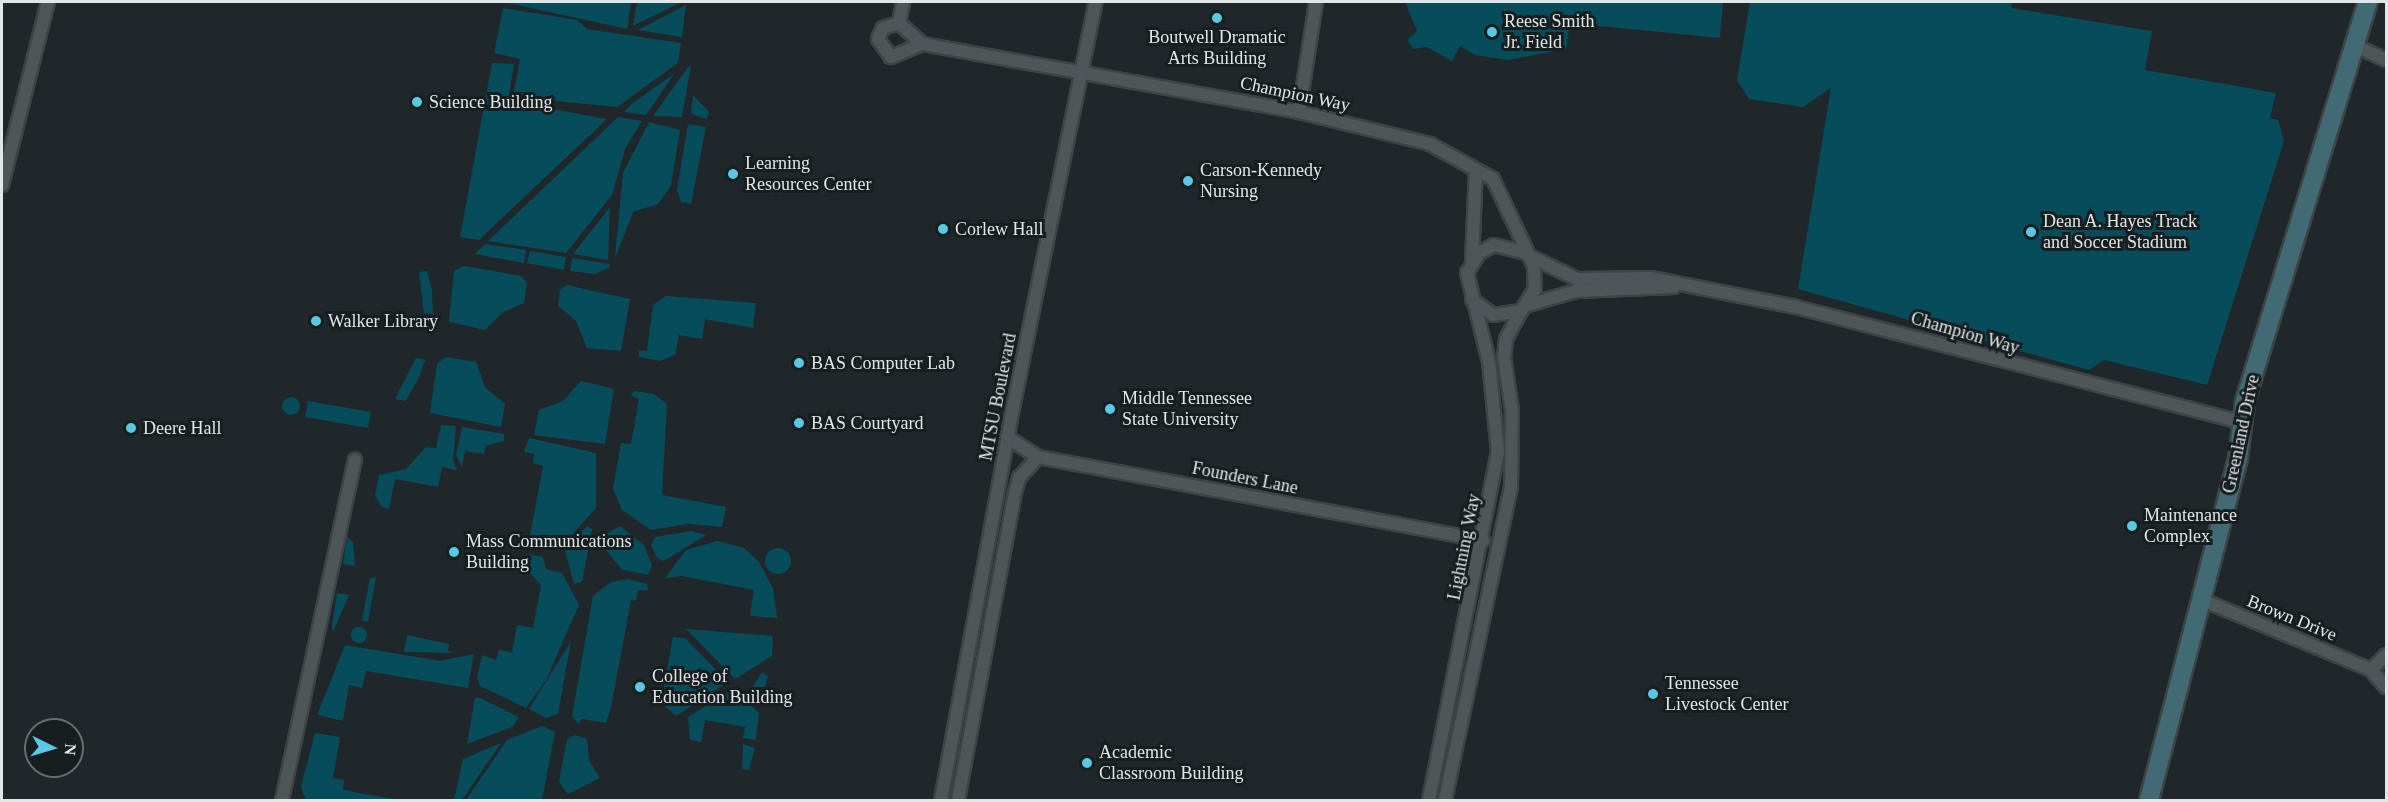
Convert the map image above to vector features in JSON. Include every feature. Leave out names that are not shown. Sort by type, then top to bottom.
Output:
[{"type":"street","points":[[2,185],[48,2]]},
{"type":"street","points":[[899,23],[903,2]]},
{"type":"street","name":"MTSU Boulevard","points":[[941,801],[1007,437],[1084,73],[1096,2]]},
{"type":"street","points":[[1299,112],[1316,2]]},
{"type":"street","name":"Greenland Drive","points":[[2149,801],[2238,459],[2241,422],[2368,2]]},
{"type":"street","points":[[899,23],[922,44],[897,57],[886,54],[880,33],[899,23]]},
{"type":"street","name":"Champion Way","points":[[922,44],[1299,112],[1430,144],[1493,179],[1506,198],[1528,255],[1578,279],[1651,278],[1677,286],[1808,309],[2241,422]]},
{"type":"street","points":[[2354,45],[2386,60]]},
{"type":"street","points":[[1472,261],[1494,245],[1528,255],[1536,276],[1525,308],[1493,315],[1472,300],[1467,286],[1472,261],[1476,171]]},
{"type":"street","name":"Champion Way","points":[[1525,308],[1576,291],[1677,286]]},
{"type":"street","name":"Lightning Way","points":[[1429,801],[1483,540],[1498,453],[1498,421],[1472,300]]},
{"type":"street","name":"Lightning Way","points":[[1445,801],[1511,488],[1512,410],[1504,358],[1506,339],[1525,308]]},
{"type":"street","name":"Founders Lane","points":[[1007,437],[1038,457],[1483,540]]},
{"type":"street","points":[[958,801],[1015,493],[1019,478],[1038,457]]},
{"type":"street","points":[[282,801],[355,460]]},
{"type":"street","name":"Brown Drive","points":[[2200,599],[2371,670],[2386,687]]},
{"type":"street","points":[[2371,670],[2386,655]]},
{"type":"shaded area","points":[[503,2],[631,2],[627,29]]},
{"type":"shaded area","points":[[637,2],[682,2],[633,26]]},
{"type":"shaded area","name":"Reese Smith Jr. Field","points":[[1405,2],[1723,2],[1720,38],[1570,23],[1566,49],[1508,60],[1475,55],[1460,46],[1452,61],[1427,47],[1413,49],[1407,40],[1417,31]]},
{"type":"shaded area","name":"Dean A. Hayes Track and Soccer Stadium","points":[[1750,2],[2012,2],[2011,8],[2152,31],[2145,70],[2276,93],[2270,118],[2278,120],[2284,141],[2207,385],[2104,360],[2089,370],[1798,289],[1831,88],[1803,107],[1749,99],[1737,80]]},
{"type":"shaded area","points":[[686,5],[682,37],[638,30]]},
{"type":"shaded area","points":[[503,8],[577,20],[587,29],[681,43],[678,63],[617,107],[513,97],[520,59],[494,53]]},
{"type":"shaded area","points":[[492,63],[514,64],[508,101],[607,119],[479,240],[460,237]]},
{"type":"shaded area","points":[[691,65],[682,117],[653,116],[688,67]]},
{"type":"shaded area","points":[[675,73],[646,115],[624,112],[633,103]]},
{"type":"shaded area","points":[[693,95],[709,112],[707,119],[691,114]]},
{"type":"shaded area","points":[[618,117],[642,121],[625,149],[612,195],[566,253],[488,241]]},
{"type":"shaded area","points":[[649,122],[680,130],[671,186],[658,204],[633,212],[615,258],[623,173]]},
{"type":"shaded area","points":[[688,124],[706,127],[691,204],[681,202],[677,190]]},
{"type":"shaded area","points":[[610,207],[608,260],[573,254]]},
{"type":"shaded area","points":[[485,244],[526,250],[524,263],[475,254]]},
{"type":"shaded area","points":[[530,251],[566,257],[564,270],[527,263]]},
{"type":"shaded area","points":[[572,258],[609,264],[610,267],[595,274],[570,271]]},
{"type":"shaded area","points":[[464,266],[521,276],[527,283],[524,303],[502,313],[485,330],[449,322],[454,271]]},
{"type":"shaded area","points":[[427,271],[432,290],[433,314],[424,313],[419,272]]},
{"type":"shaded area","points":[[567,285],[630,299],[621,351],[587,348],[576,321],[558,306],[560,290]]},
{"type":"shaded area","points":[[666,296],[756,303],[753,328],[705,319],[702,339],[679,335],[675,355],[660,361],[639,357],[639,351],[647,351],[653,305]]},
{"type":"shaded area","points":[[446,357],[476,362],[485,387],[505,404],[501,427],[430,413],[437,364]]},
{"type":"shaded area","points":[[416,358],[425,360],[419,377],[406,401],[395,399]]},
{"type":"shaded area","points":[[581,381],[614,389],[605,444],[534,435],[539,410],[563,401]]},
{"type":"shaded area","points":[[634,391],[654,394],[667,404],[662,495],[726,507],[722,527],[688,524],[651,530],[622,510],[613,489],[621,443],[631,444],[639,399],[631,395]]},
{"type":"shaded area","points":[[287,397],[295,397],[300,402],[298,413],[287,415],[282,410],[282,402]]},
{"type":"shaded area","points":[[308,401],[371,412],[368,428],[305,417]]},
{"type":"shaded area","points":[[441,425],[456,426],[453,460],[457,470],[442,467],[438,487],[395,479],[389,509],[382,507],[375,496],[379,475],[406,469],[426,447],[436,448]]},
{"type":"shaded area","points":[[462,427],[504,434],[504,441],[486,446],[484,454],[465,451],[462,467],[456,455]]},
{"type":"shaded area","points":[[529,438],[596,453],[596,508],[561,547],[528,546],[543,466],[533,463],[534,454],[524,452]]},
{"type":"shaded area","points":[[587,526],[592,529],[582,582],[574,584],[565,550]]},
{"type":"shaded area","points":[[620,526],[644,545],[652,565],[648,575],[622,570],[603,546],[605,535]]},
{"type":"shaded area","points":[[692,531],[706,535],[664,561],[657,558],[651,545],[655,537]]},
{"type":"shaded area","points":[[347,537],[353,543],[355,566],[343,564]]},
{"type":"shaded area","points":[[717,541],[744,548],[759,562],[773,588],[777,618],[750,616],[754,590],[682,576],[665,578],[686,550]]},
{"type":"shaded area","points":[[778,548],[787,552],[791,561],[787,570],[778,574],[769,570],[765,561],[769,552]]},
{"type":"shaded area","points":[[526,554],[543,557],[546,569],[562,573],[579,605],[546,680],[526,708],[480,686],[477,678],[482,655],[496,660],[499,650],[512,652],[517,625],[533,628],[541,585],[528,571]]},
{"type":"shaded area","points":[[376,577],[368,622],[362,620],[370,578]]},
{"type":"shaded area","points":[[629,579],[647,584],[648,591],[638,590],[636,601],[631,600],[611,708],[606,723],[582,719],[578,724],[572,716],[593,596],[611,582]]},
{"type":"shaded area","points":[[337,593],[349,595],[333,632],[332,626]]},
{"type":"shaded area","points":[[356,627],[362,627],[367,635],[365,641],[356,643],[351,638],[351,632]]},
{"type":"shaded area","points":[[686,629],[773,636],[772,656],[735,679]]},
{"type":"shaded area","points":[[407,635],[449,644],[448,651],[455,653],[404,652]]},
{"type":"shaded area","points":[[673,637],[686,639],[728,682],[676,716],[661,703]]},
{"type":"shaded area","points":[[571,641],[558,714],[546,718],[529,709]]},
{"type":"shaded area","points":[[345,645],[440,661],[474,654],[468,688],[366,671],[362,688],[349,685],[343,721],[317,715]]},
{"type":"shaded area","points":[[762,672],[768,676],[760,703],[749,693]]},
{"type":"shaded area","points":[[734,689],[759,713],[756,740],[743,738],[745,727],[705,720],[701,742],[690,740],[688,717]]},
{"type":"shaded area","points":[[475,698],[480,698],[519,717],[512,727],[467,744]]},
{"type":"shaded area","points":[[542,726],[555,732],[542,800],[466,800],[507,740]]},
{"type":"shaded area","points":[[315,733],[340,737],[333,778],[344,780],[343,790],[399,800],[306,800],[301,787]]},
{"type":"shaded area","points":[[575,735],[587,739],[589,761],[600,778],[568,794],[559,782],[567,739]]},
{"type":"shaded area","points":[[501,743],[462,800],[454,800],[463,759]]},
{"type":"shaded area","points":[[743,744],[755,748],[749,770],[742,769]]},
{"type":"place","name":"Boutwell Dramatic Arts Building","points":[[1217,18]]},
{"type":"place","name":"Reese Smith Jr. Field","points":[[1492,32]]},
{"type":"place","name":"Science Building","points":[[417,102]]},
{"type":"place","name":"Learning Resources Center","points":[[733,174]]},
{"type":"place","name":"Carson-Kennedy Nursing","points":[[1188,181]]},
{"type":"place","name":"Corlew Hall","points":[[943,229]]},
{"type":"place","name":"Dean A. Hayes Track and Soccer Stadium","points":[[2031,232]]},
{"type":"place","name":"Walker Library","points":[[316,321]]},
{"type":"place","name":"BAS Computer Lab","points":[[799,363]]},
{"type":"place","name":"Middle Tennessee State University","points":[[1110,409]]},
{"type":"place","name":"BAS Courtyard","points":[[799,423]]},
{"type":"place","name":"Deere Hall","points":[[131,428]]},
{"type":"place","name":"Maintenance Complex","points":[[2132,526]]},
{"type":"place","name":"Mass Communications Building","points":[[454,552]]},
{"type":"place","name":"College of Education Building","points":[[640,687]]},
{"type":"place","name":"Tennessee Livestock Center","points":[[1653,694]]},
{"type":"place","name":"Academic Classroom Building","points":[[1087,763]]}]
